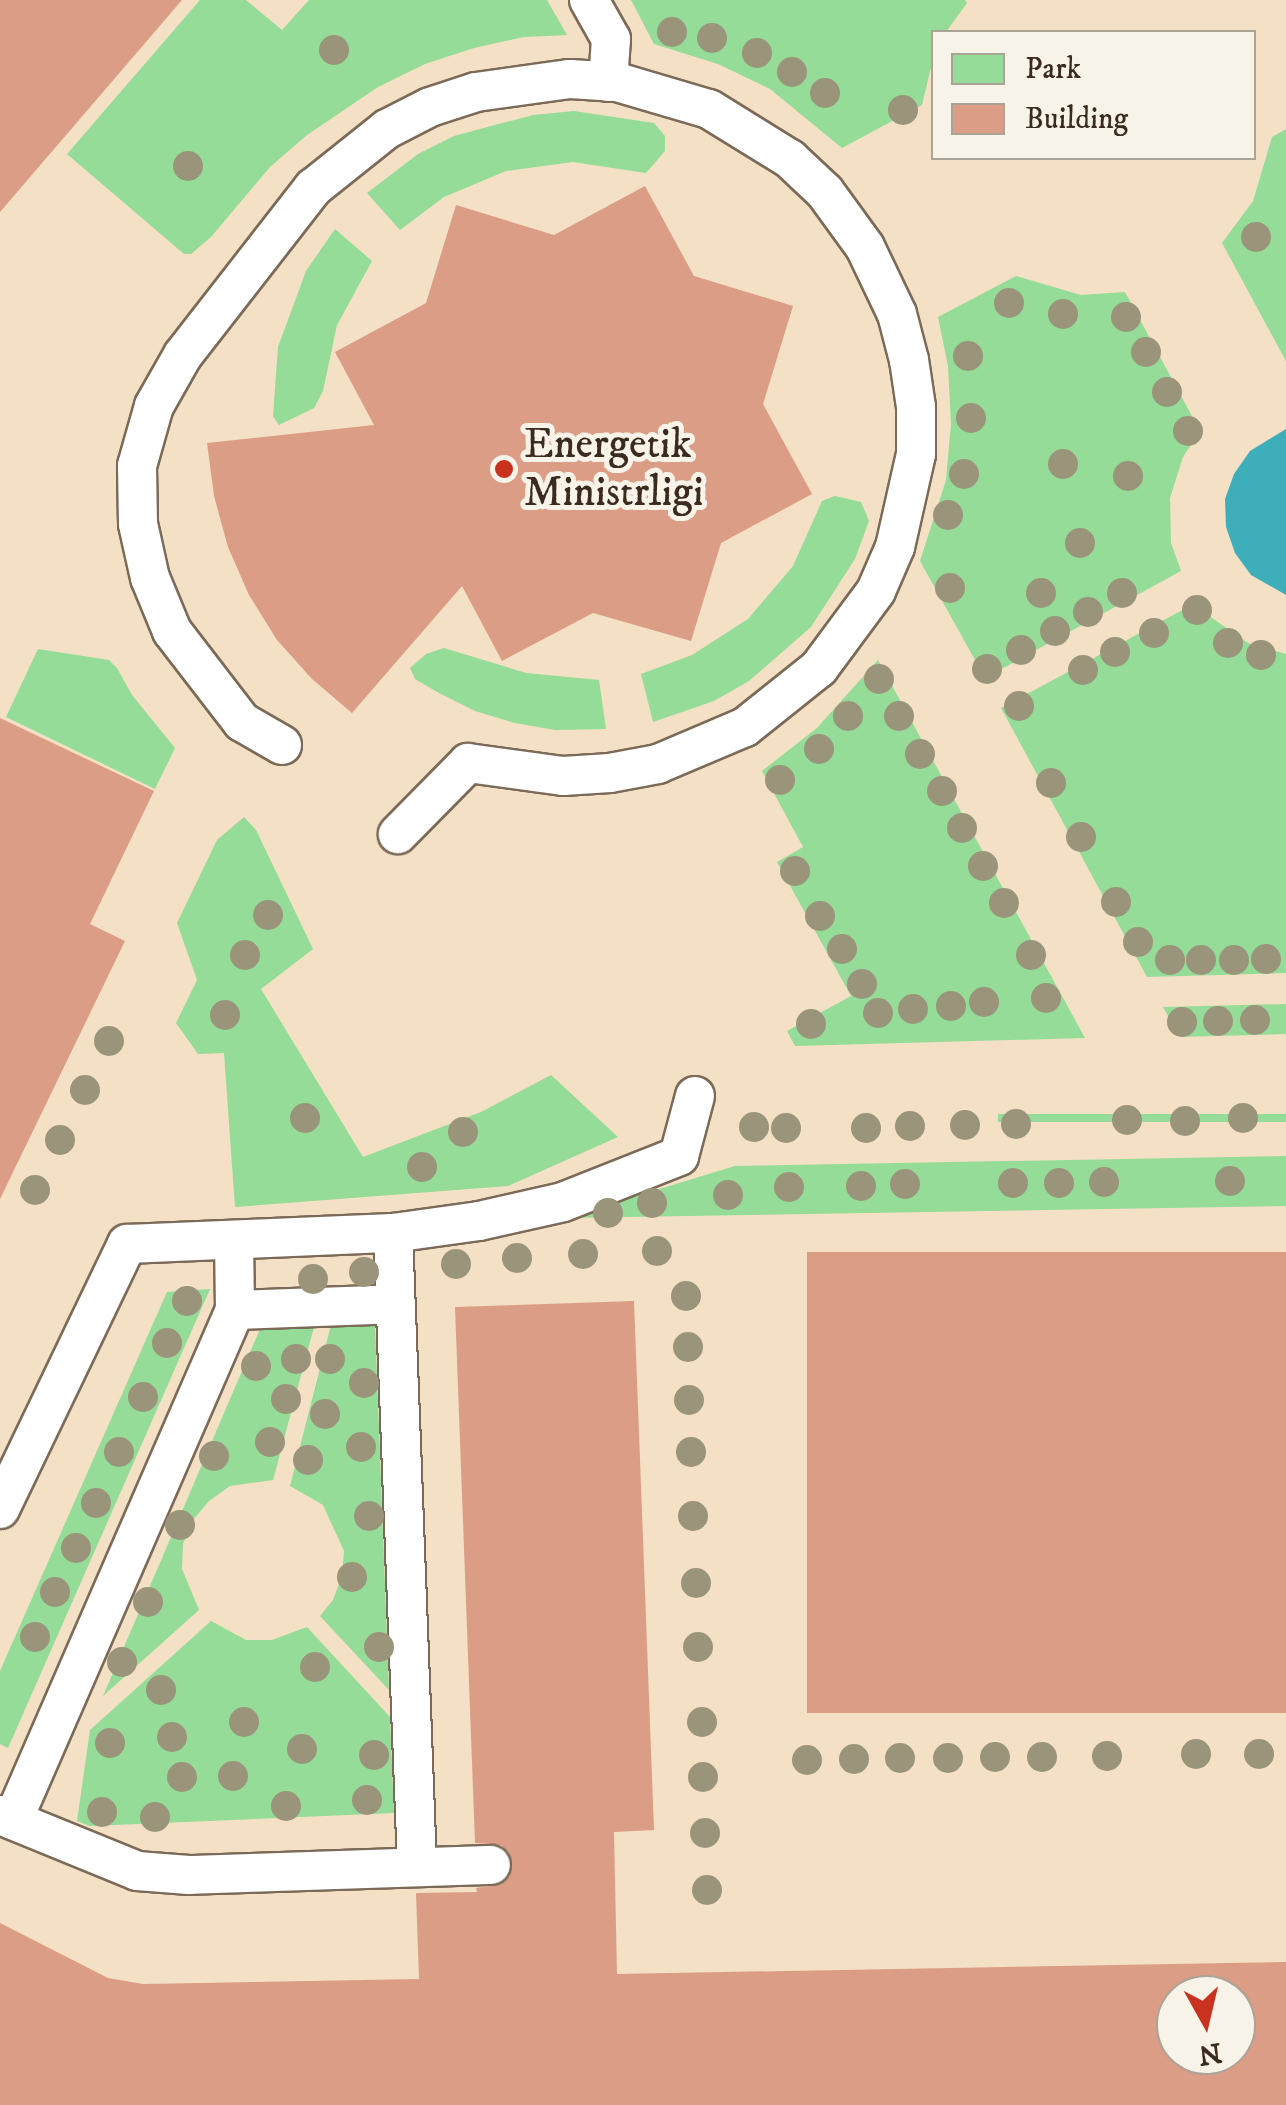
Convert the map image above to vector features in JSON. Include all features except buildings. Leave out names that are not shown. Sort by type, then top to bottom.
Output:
[{"type":"lane","points":[[589,0],[611,39],[608,82]]},
{"type":"lane","points":[[282,745],[242,722],[172,631],[150,578],[138,524],[137,466],[154,406],[183,355],[247,270],[313,188],[348,156],[416,114],[476,92],[570,78],[608,82],[709,109],[751,132],[825,192],[854,229],[885,285],[910,360],[916,438],[908,502],[882,576],[850,632],[820,668],[745,728],[658,764],[610,774],[563,776],[468,762],[398,834]]},
{"type":"lane","points":[[0,1509],[126,1244],[393,1233],[479,1221],[564,1202],[679,1156],[695,1096]]},
{"type":"lane","points":[[393,1233],[417,1868]]},
{"type":"lane","points":[[234,1240],[234,1310],[6,1817],[137,1871],[189,1875],[491,1865]]},
{"type":"lane","points":[[234,1310],[394,1304]]},
{"type":"green space","points":[[200,0],[246,0],[282,30],[309,0],[547,0],[567,35],[524,37],[474,48],[425,64],[378,87],[307,135],[270,167],[211,237],[191,254],[184,254],[67,154]]},
{"type":"green space","points":[[631,0],[967,3],[947,30],[931,30],[931,67],[922,105],[842,148],[770,89],[718,64],[654,44]]},
{"type":"green space","points":[[574,111],[654,123],[665,136],[665,151],[646,173],[573,162],[506,171],[444,197],[400,230],[367,193],[418,154],[454,136],[533,115]]},
{"type":"green space","points":[[1286,129],[1286,361],[1222,243],[1253,201],[1272,137]]},
{"type":"green space","points":[[335,229],[372,261],[337,325],[323,391],[314,408],[279,425],[273,416],[278,347],[306,271]]},
{"type":"green space","points":[[1016,276],[1081,295],[1125,292],[1200,431],[1183,457],[1170,498],[1171,543],[1181,571],[985,678],[920,561],[946,480],[951,424],[948,366],[938,317]]},
{"type":"green space","points":[[835,496],[861,502],[869,521],[855,559],[811,627],[749,681],[714,701],[653,722],[641,674],[692,655],[748,619],[793,566],[822,501]]},
{"type":"green space","points":[[1199,601],[1212,618],[1248,643],[1286,654],[1286,973],[1147,977],[1001,708]]},
{"type":"green space","points":[[444,648],[526,673],[599,680],[606,729],[555,730],[515,723],[475,711],[439,693],[415,679],[410,668],[426,654]]},
{"type":"green space","points":[[38,649],[109,660],[117,668],[132,695],[175,748],[155,789],[6,717]]},
{"type":"green space","points":[[878,660],[1085,1038],[795,1046],[787,1031],[851,996],[777,862],[803,847],[762,771],[817,728]]},
{"type":"green space","points":[[244,817],[256,830],[313,949],[261,989],[363,1157],[481,1112],[551,1075],[618,1137],[508,1186],[235,1207],[224,1053],[198,1054],[176,1023],[197,980],[177,923],[217,840]]},
{"type":"green space","points":[[1286,1004],[1286,1034],[1180,1037],[1163,1007]]},
{"type":"green space","points":[[998,1114],[1286,1114],[1286,1122],[998,1122]]},
{"type":"green space","points":[[1286,1156],[1286,1206],[564,1218],[735,1166]]},
{"type":"green space","points":[[210,1289],[8,1748],[0,1744],[0,1671],[167,1292]]},
{"type":"green space","points":[[375,1324],[389,1690],[320,1616],[333,1600],[342,1576],[344,1551],[323,1505],[290,1486],[331,1325]]},
{"type":"green space","points":[[314,1327],[273,1480],[230,1486],[209,1501],[193,1520],[183,1544],[182,1569],[199,1610],[103,1696],[260,1329]]},
{"type":"green space","points":[[211,1621],[246,1640],[272,1640],[307,1627],[390,1717],[394,1813],[90,1826],[77,1821],[90,1730]]},
{"type":"water","points":[[1286,429],[1286,595],[1251,575],[1235,553],[1226,527],[1225,499],[1234,474],[1250,451]]},
{"type":"place","name":"Energetik Ministrligi","points":[[504,469]]}]
